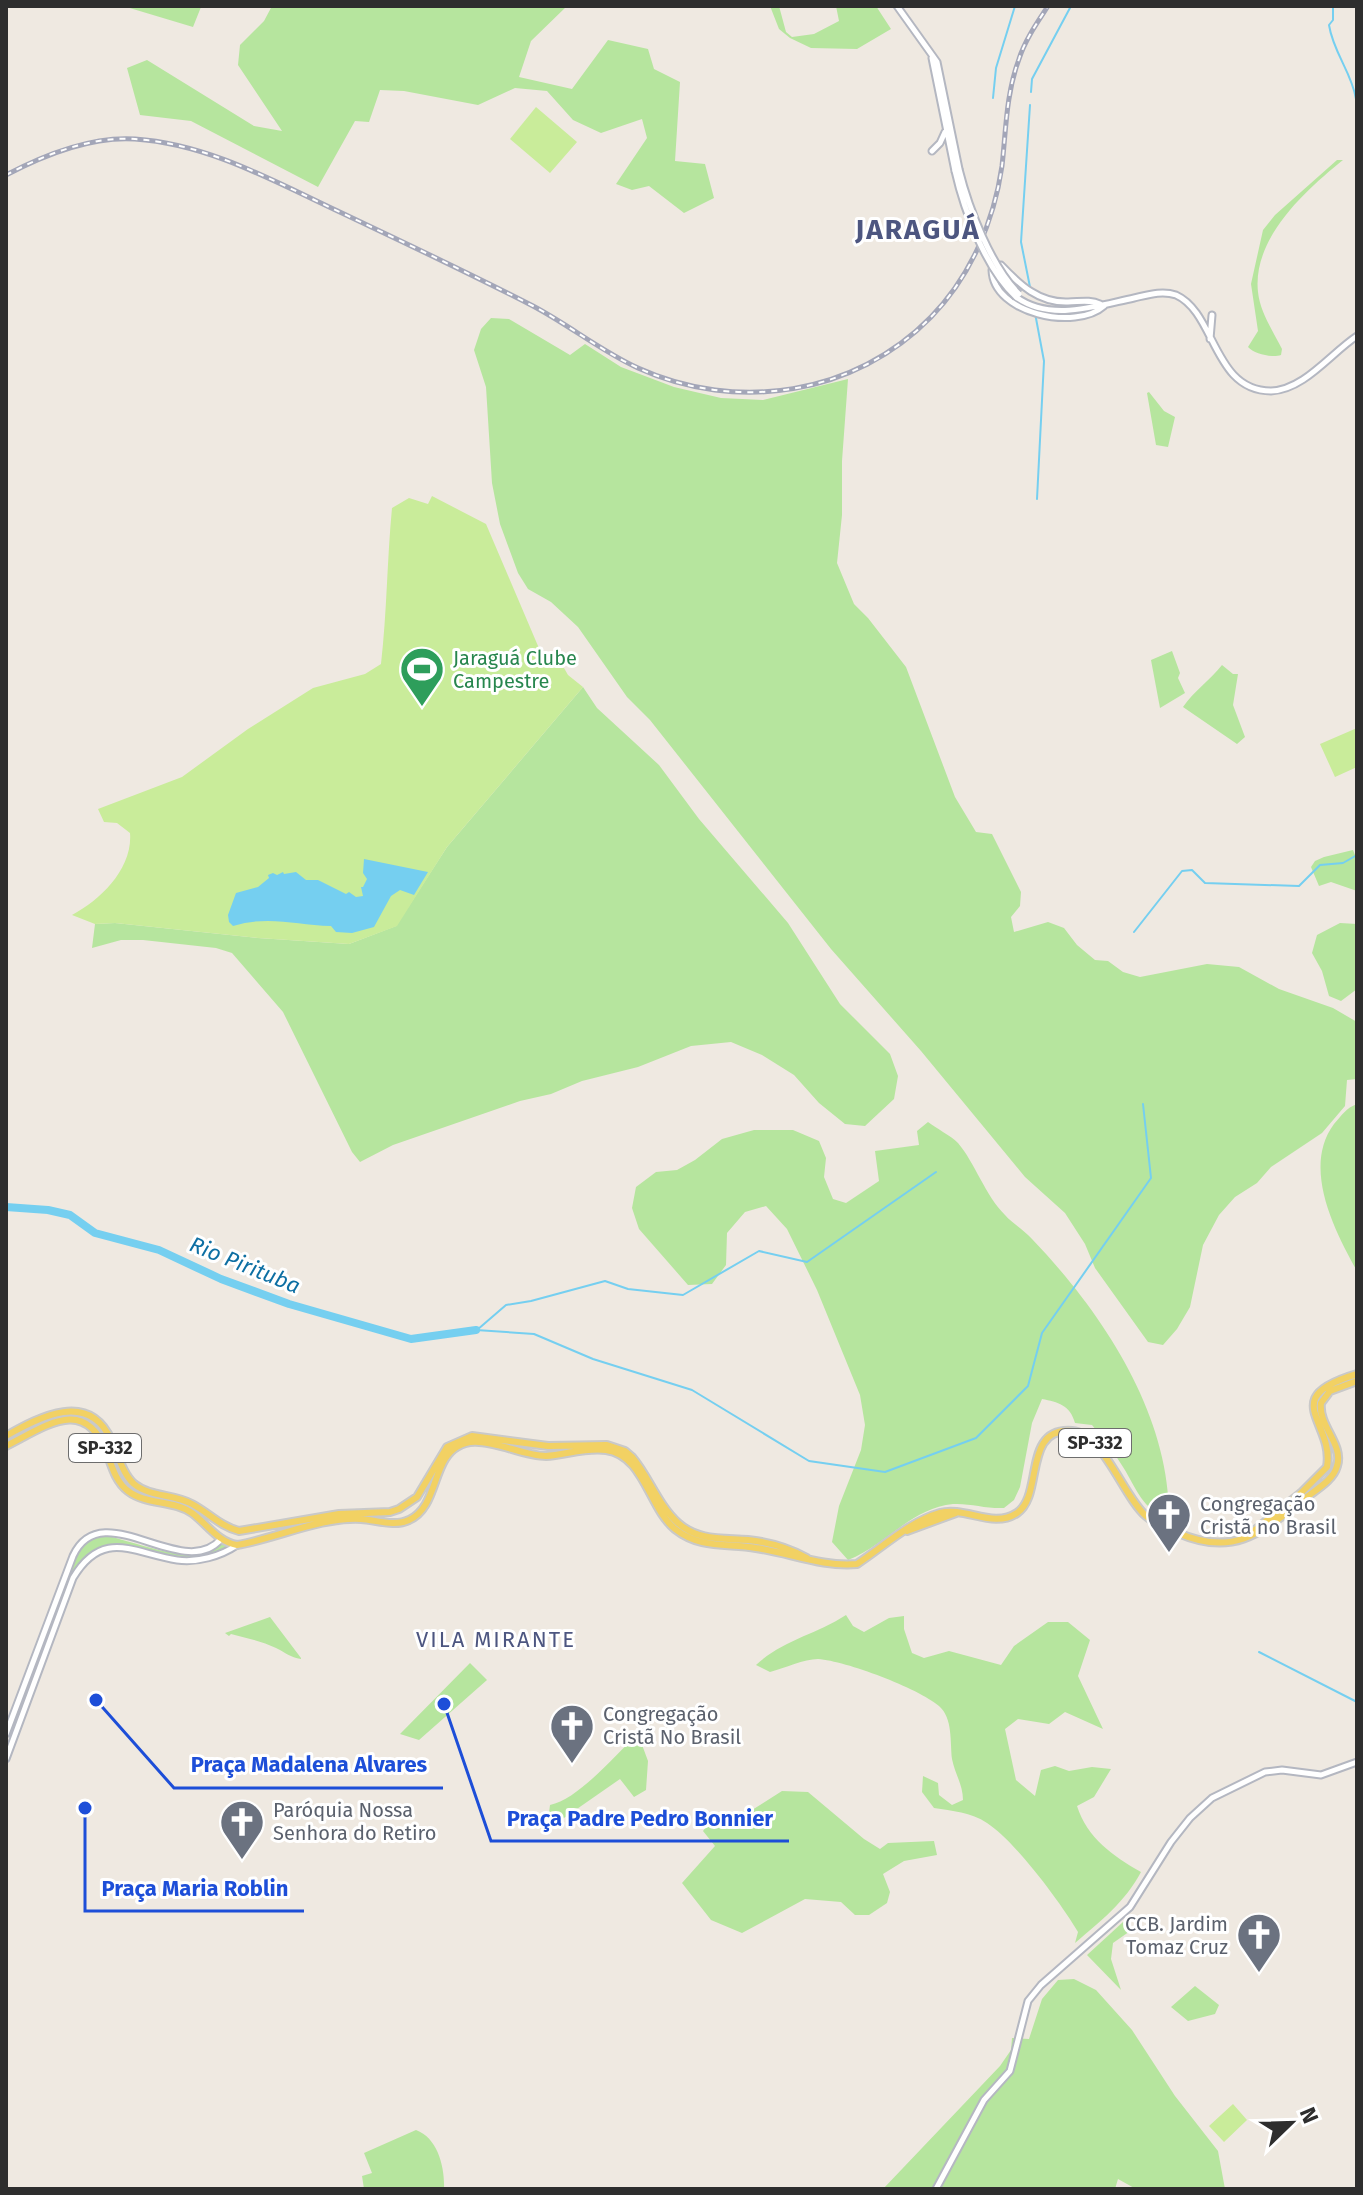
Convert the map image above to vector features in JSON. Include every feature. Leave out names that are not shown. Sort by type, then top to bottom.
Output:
[{"type":"main road","points":[[897,6],[937,62],[961,195],[993,269],[1004,285],[1031,305],[1068,311],[1157,293],[1171,294],[1194,310],[1224,363],[1236,376],[1255,388],[1274,391],[1304,378],[1357,336]]},
{"type":"main road","points":[[932,57],[945,131],[957,170]]},
{"type":"main road","points":[[932,151],[945,131]]},
{"type":"main road","points":[[1001,265],[1020,286],[1049,300],[1092,301],[1103,305],[1097,311],[1069,317],[1035,313],[1011,303],[1000,292],[992,270],[1001,265]]},
{"type":"main road","points":[[1210,340],[1212,315]]},
{"type":"main road","points":[[1244,1539],[1323,1473],[1329,1458],[1313,1409],[1318,1394],[1330,1384],[1357,1374]]},
{"type":"main road","points":[[1338,1460],[1335,1445],[1322,1420],[1321,1403],[1330,1391],[1357,1381]]},
{"type":"main road","name":"SP-332","points":[[6,1436],[40,1419],[73,1411],[84,1413],[103,1425],[132,1482],[141,1489],[192,1504],[225,1527],[239,1531],[339,1514],[399,1509],[413,1501],[447,1447],[463,1439],[483,1437],[548,1446],[607,1445],[617,1447],[632,1457],[665,1509],[680,1525],[704,1537],[771,1544],[793,1550],[812,1561]]},
{"type":"main road","name":"SP-332","points":[[6,1446],[64,1420],[84,1421],[100,1436],[116,1476],[130,1493],[188,1510],[221,1539],[241,1544]]},
{"type":"main road","name":"SP-332","points":[[421,1511],[445,1458],[463,1443],[488,1443],[546,1456],[603,1449],[622,1455],[631,1463],[663,1516],[685,1536],[708,1544],[761,1549],[828,1564],[857,1564],[916,1523],[940,1512],[960,1512],[997,1519],[1016,1514],[1028,1500],[1034,1465],[1041,1448],[1056,1434],[1074,1431],[1083,1434],[1097,1446],[1128,1495],[1151,1520],[1186,1536],[1224,1544],[1252,1537],[1279,1519],[1327,1481],[1334,1473],[1338,1460]]},
{"type":"main road","points":[[1324,1440],[1331,1456],[1338,1460]]},
{"type":"main road","points":[[6,1759],[73,1578],[83,1563],[99,1551],[116,1547],[137,1548],[181,1561],[338,1521],[359,1519],[402,1523],[421,1511],[413,1501]]},
{"type":"main road","points":[[399,1509],[398,1516],[402,1523]]},
{"type":"main road","points":[[208,1554],[221,1539],[239,1531],[241,1544]]},
{"type":"main road","points":[[6,1734],[73,1556],[84,1538],[92,1533],[107,1533],[208,1554]]},
{"type":"main road","points":[[755,1541],[761,1549],[771,1544]]},
{"type":"main road","points":[[936,2189],[984,2100],[1010,2071],[1028,2001],[1041,1985],[1130,1907],[1190,1818],[1212,1798],[1265,1772],[1282,1770],[1321,1775],[1357,1762]]},
{"type":"green space","points":[[123,6],[198,6],[201,7],[193,27]]},
{"type":"green space","points":[[272,6],[567,6],[531,41],[519,77],[572,89],[608,40],[648,49],[654,69],[680,82],[675,161],[705,164],[714,198],[684,213],[649,186],[632,190],[616,184],[647,138],[642,119],[601,133],[573,120],[547,91],[515,88],[478,105],[404,91],[380,90],[369,122],[355,121],[318,187],[191,121],[140,115],[127,68],[147,60],[254,126],[282,131],[238,65],[240,45],[264,21]]},
{"type":"green space","points":[[770,6],[779,6],[786,32],[792,37],[814,34],[839,21],[836,6],[876,6],[891,29],[857,49],[811,48],[790,38],[779,29]]},
{"type":"green space","points":[[536,107],[577,142],[550,173],[510,139]]},
{"type":"green space","points":[[1337,160],[1343,160],[1284,217],[1264,253],[1258,272],[1259,299],[1282,349],[1281,355],[1277,356],[1254,352],[1248,347],[1258,331],[1251,284],[1263,230],[1275,215]]},
{"type":"green space","points":[[491,318],[509,319],[570,355],[585,344],[621,367],[674,387],[721,398],[763,400],[848,379],[837,563],[854,604],[906,667],[955,797],[976,832],[992,834],[1021,892],[1020,906],[1011,917],[1014,932],[1048,922],[1064,928],[1077,945],[1095,960],[1108,961],[1123,972],[1140,977],[1207,964],[1239,967],[1279,989],[1333,1008],[1357,1022],[1357,1079],[1347,1080],[1345,1106],[1322,1133],[1271,1167],[1219,1215],[1203,1245],[1190,1307],[1163,1345],[1148,1342],[1095,1268],[1085,1244],[1065,1213],[1025,1177],[921,1051],[831,949],[650,720],[627,697],[578,627],[551,602],[528,589],[518,573],[500,524],[492,483],[486,387],[474,350],[481,329]]},
{"type":"green space","points":[[1149,392],[1164,411],[1175,417],[1168,447],[1156,445]]},
{"type":"green space","name":"Jaraguá Clube Campestre","points":[[432,496],[486,524],[541,653],[544,656],[550,651],[554,657],[550,661],[553,663],[557,660],[561,665],[559,668],[564,668],[583,687],[447,847],[397,926],[349,944],[115,923],[95,924],[72,915],[94,901],[113,882],[130,846],[130,833],[117,823],[104,822],[98,809],[182,777],[248,729],[313,688],[365,674],[381,664],[392,508],[409,498],[428,504]]},
{"type":"green space","points":[[1172,651],[1185,693],[1160,708],[1151,660]]},
{"type":"green space","points":[[1222,665],[1233,674],[1238,674],[1233,705],[1245,737],[1237,744],[1183,707]]},
{"type":"green space","points":[[583,687],[597,708],[659,765],[699,819],[788,923],[840,1004],[890,1054],[898,1076],[894,1099],[865,1126],[845,1124],[819,1103],[794,1075],[762,1055],[731,1042],[691,1046],[638,1067],[520,1101],[393,1145],[360,1162],[352,1152],[283,1012],[232,953],[216,948],[143,940],[121,940],[92,948],[95,924],[115,923],[349,944],[396,926],[447,847]]},
{"type":"green space","points":[[1357,728],[1357,767],[1335,777],[1320,744]]},
{"type":"green space","points":[[1353,850],[1357,860],[1357,891],[1331,882],[1319,886],[1311,867],[1315,861]]},
{"type":"green space","points":[[1340,923],[1357,924],[1357,989],[1341,1001],[1329,996],[1322,971],[1312,953],[1317,935]]},
{"type":"green space","points":[[1357,1104],[1357,1271],[1331,1218],[1321,1179],[1321,1159],[1325,1141],[1334,1124]]},
{"type":"green space","points":[[928,1122],[958,1143],[998,1207],[1058,1268],[1106,1332],[1145,1403],[1158,1441],[1166,1479],[1169,1518],[1146,1504],[1092,1425],[1075,1423],[1063,1405],[1042,1399],[1032,1423],[1020,1487],[1014,1500],[1004,1508],[953,1504],[924,1512],[848,1560],[832,1542],[839,1506],[861,1450],[865,1425],[860,1395],[817,1290],[787,1229],[766,1206],[745,1212],[727,1233],[726,1265],[712,1284],[688,1285],[639,1229],[632,1208],[636,1187],[656,1172],[677,1170],[722,1139],[754,1130],[793,1130],[819,1141],[826,1158],[824,1177],[833,1199],[846,1203],[879,1181],[875,1151],[919,1145],[917,1131]]},
{"type":"green space","points":[[102,1535],[181,1554],[210,1550],[221,1541],[233,1546],[206,1556],[184,1559],[130,1546],[110,1546],[85,1560],[72,1576],[68,1575],[82,1542]]},
{"type":"green space","points":[[846,1615],[853,1626],[864,1632],[889,1618],[904,1616],[904,1629],[912,1653],[924,1658],[949,1651],[1001,1665],[1014,1646],[1048,1622],[1068,1622],[1090,1640],[1078,1676],[1103,1729],[1065,1712],[1049,1724],[1018,1719],[1005,1729],[1016,1780],[1035,1796],[1041,1770],[1055,1766],[1069,1771],[1092,1767],[1111,1769],[1094,1797],[1077,1806],[1094,1837],[1141,1872],[1120,1902],[1075,1943],[1078,1932],[1037,1873],[1011,1844],[981,1819],[934,1808],[922,1792],[923,1776],[938,1783],[939,1795],[952,1805],[963,1800],[952,1759],[949,1724],[939,1706],[899,1684],[830,1661],[807,1660],[770,1672],[756,1665],[777,1649]]},
{"type":"green space","points":[[270,1617],[301,1659],[265,1643],[225,1633]]},
{"type":"green space","points":[[470,1663],[487,1680],[419,1740],[400,1734]]},
{"type":"green space","points":[[638,1734],[648,1761],[646,1790],[634,1797],[620,1779],[551,1827],[550,1805],[585,1785]]},
{"type":"green space","points":[[782,1791],[808,1792],[880,1849],[888,1843],[934,1841],[937,1855],[904,1861],[883,1874],[890,1892],[887,1903],[869,1915],[855,1915],[841,1902],[805,1899],[742,1933],[711,1920],[682,1883],[715,1846],[703,1831],[714,1816],[752,1810]]},
{"type":"green space","points":[[1123,1922],[1133,1929],[1113,1943],[1111,1959],[1121,1990],[1087,1955]]},
{"type":"green space","points":[[1074,1979],[1096,1990],[1132,2030],[1175,2096],[1218,2151],[1225,2189],[1136,2189],[1118,2179],[1115,2189],[883,2189],[1000,2066],[1011,2050],[1012,2038],[1029,2039],[1042,1999],[1058,1980]]},
{"type":"green space","points":[[1195,1986],[1219,2005],[1215,2014],[1188,2021],[1171,2007]]},
{"type":"green space","points":[[1233,2104],[1247,2120],[1224,2142],[1209,2126]]},
{"type":"green space","points":[[416,2130],[430,2140],[439,2155],[444,2189],[364,2189],[362,2176],[372,2173],[364,2153]]},
{"type":"water","points":[[364,859],[428,872],[414,895],[400,890],[391,896],[374,927],[352,933],[336,932],[331,926],[258,921],[233,926],[229,922],[228,915],[236,893],[258,887],[273,873],[296,872],[306,880],[318,880],[346,894],[363,896],[361,887],[367,879],[363,873]]},
{"type":"waterway","points":[[993,98],[996,68],[1015,6]]},
{"type":"waterway","points":[[1031,92],[1032,79],[1071,6]]},
{"type":"waterway","points":[[1333,6],[1333,20],[1329,25],[1331,35],[1356,99]]},
{"type":"waterway","points":[[1030,105],[1021,242],[1030,287]]},
{"type":"waterway","points":[[1035,313],[1044,361],[1037,499]]},
{"type":"waterway","points":[[1134,932],[1182,871],[1192,870],[1205,883],[1299,886],[1320,865],[1343,863],[1357,855]]},
{"type":"waterway","points":[[476,1330],[534,1334],[593,1359],[692,1390],[809,1461],[885,1472],[976,1438],[1028,1386],[1042,1333],[1151,1178],[1143,1104]]},
{"type":"waterway","points":[[477,1330],[506,1305],[605,1281],[628,1289],[683,1295],[759,1251],[807,1262],[936,1172]]},
{"type":"waterway","name":"Rio Pirituba","points":[[6,1207],[70,1215],[95,1233],[159,1250],[221,1279],[289,1304],[411,1339],[476,1330]]},
{"type":"waterway","points":[[1259,1652],[1357,1702]]},
{"type":"railway","points":[[6,175],[52,154],[102,141],[135,139],[190,148],[268,178],[463,271],[533,306],[638,368],[676,382],[715,390],[754,392],[793,389],[831,379],[867,364],[901,343],[931,317],[958,284],[978,247],[993,207],[1015,72],[1025,45],[1048,6]]},
{"type":"place","name":"Jaraguá Clube Campestre","points":[[422,708]]},
{"type":"place","name":"Congregação Cristã no Brasil","points":[[1169,1554]]},
{"type":"place","name":"Praça Madalena Alvares","points":[[96,1700]]},
{"type":"place","name":"Praça Padre Pedro Bonnier","points":[[444,1704]]},
{"type":"place","name":"Congregação Cristã No Brasil","points":[[572,1765]]},
{"type":"place","name":"Praça Maria Roblin","points":[[85,1808]]},
{"type":"place","name":"Paróquia Nossa Senhora do Retiro","points":[[242,1861]]},
{"type":"place","name":"CCB. Jardim Tomaz Cruz","points":[[1259,1974]]},
{"type":"district","name":"JARAGUÁ","points":[[918,229]]},
{"type":"district","name":"VILA MIRANTE","points":[[496,1639]]}]
